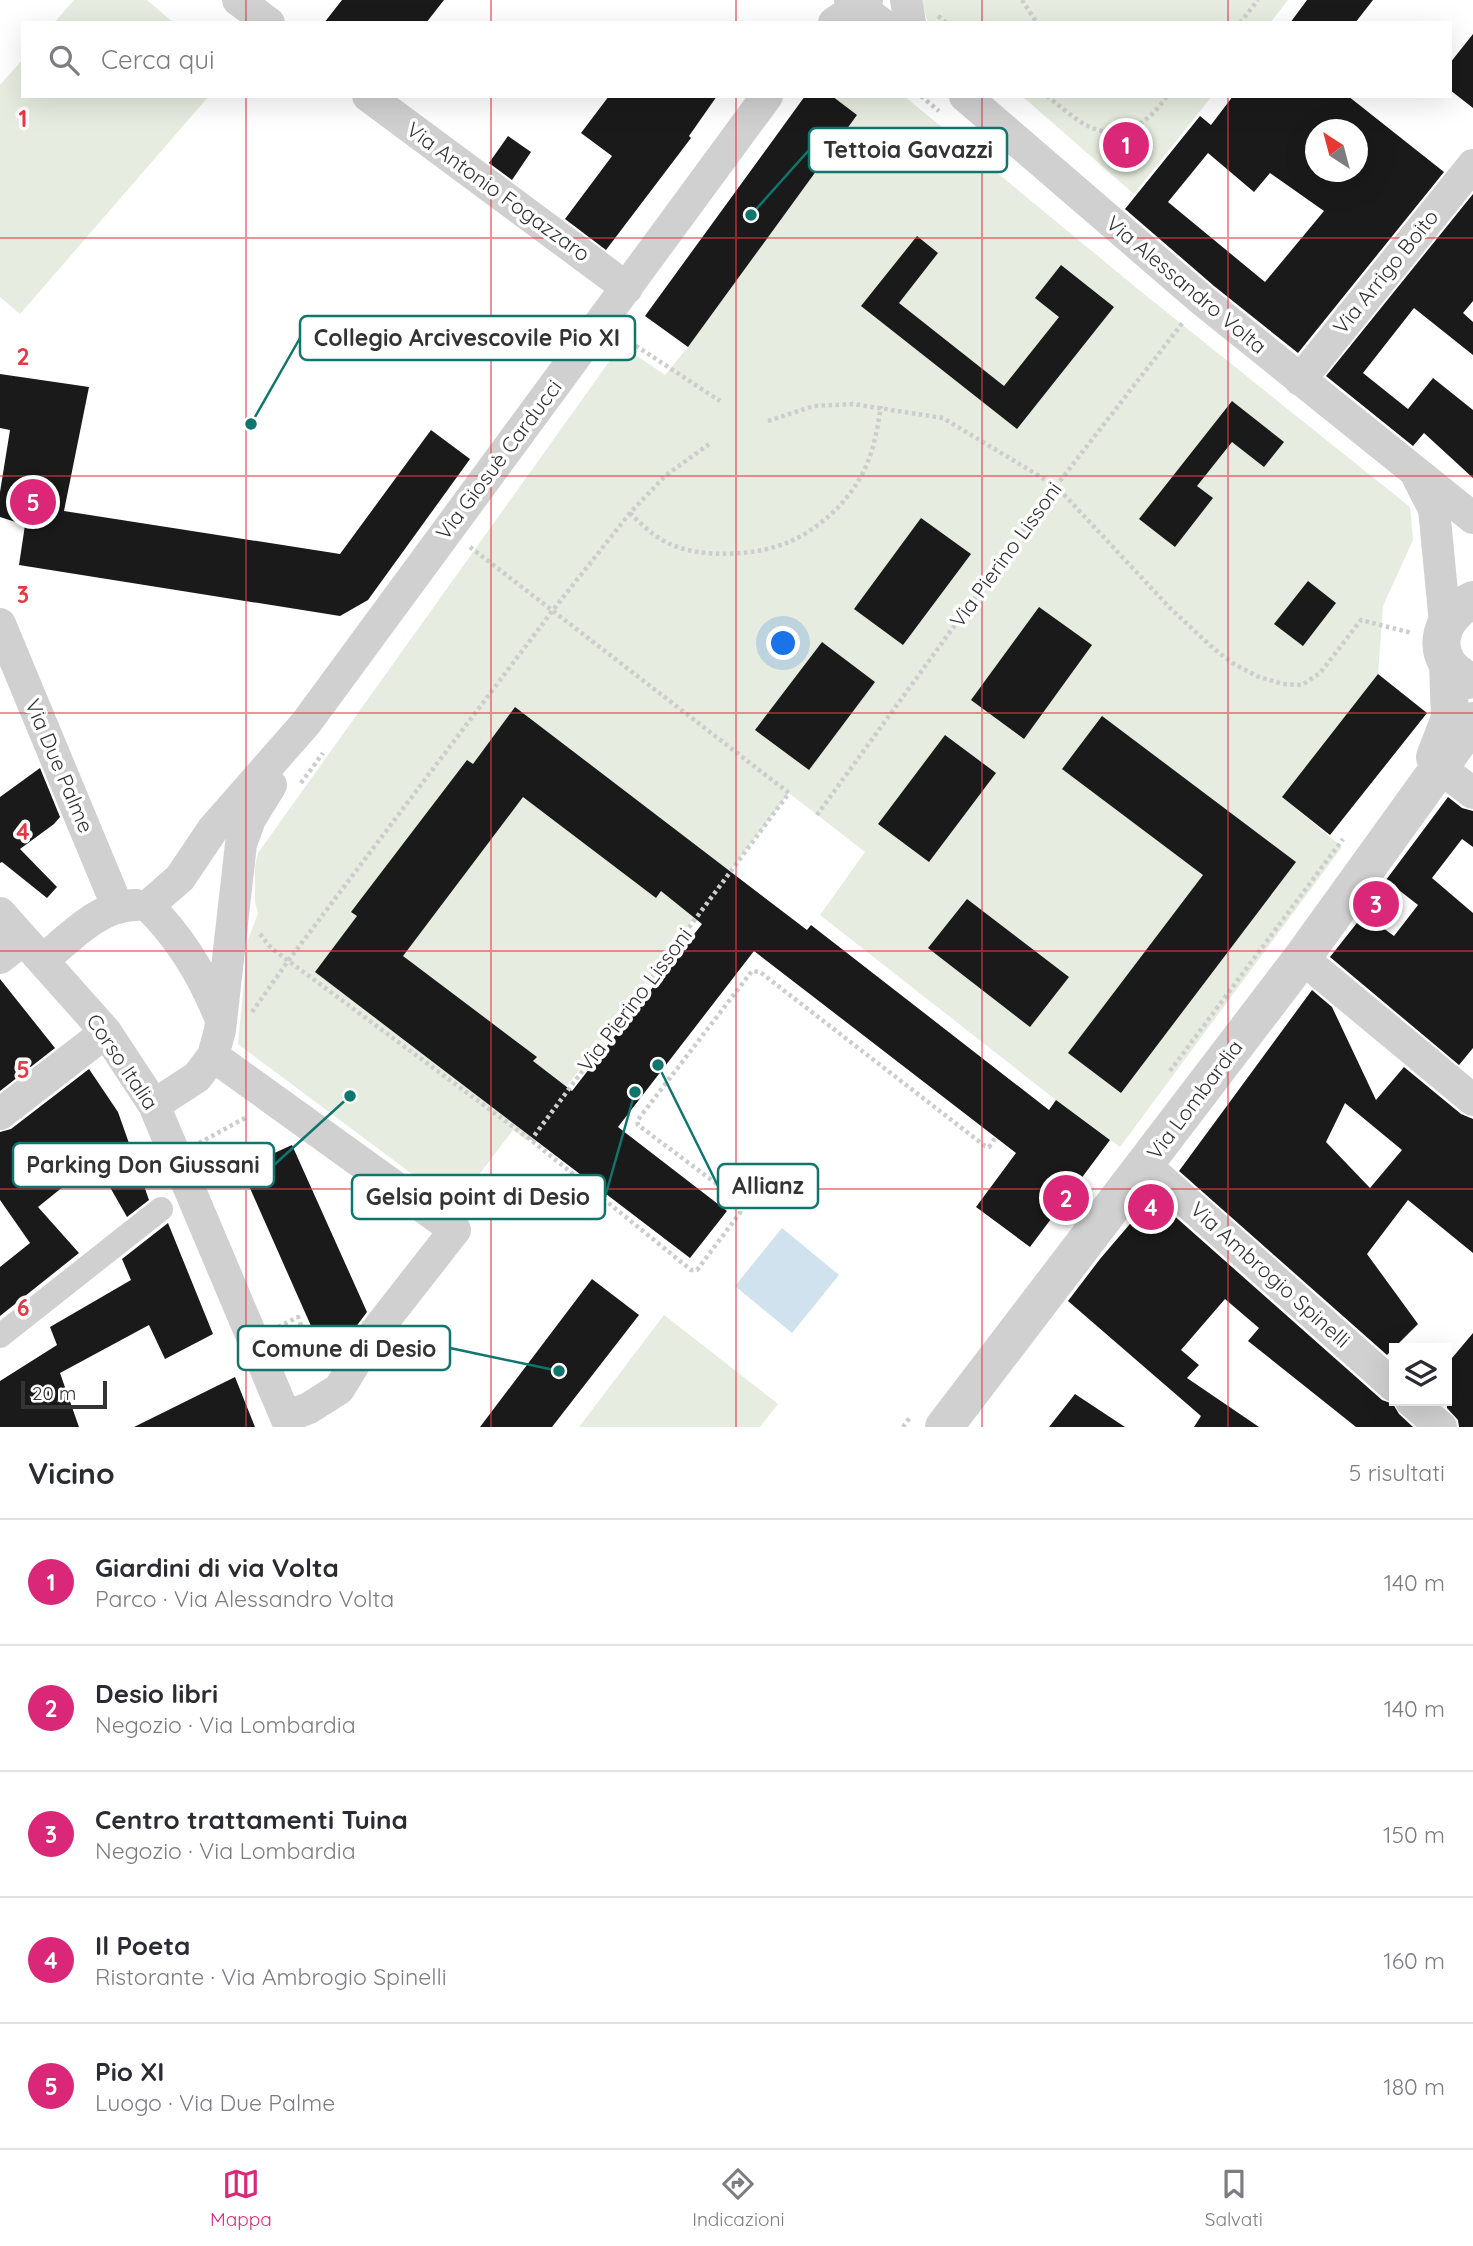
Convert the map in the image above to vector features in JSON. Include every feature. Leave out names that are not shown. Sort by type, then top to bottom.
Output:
[{"type":"street","points":[[238,0],[266,21]]},
{"type":"street","points":[[906,0],[910,21]]},
{"type":"street","points":[[824,21],[855,7]]},
{"type":"street","name":"Via Antonio Fogazzaro","points":[[371,98],[627,288]]},
{"type":"street","name":"Via Giosuè Carducci","points":[[22,953],[82,928],[99,916],[133,907],[180,878],[213,829],[306,723],[766,98]]},
{"type":"street","name":"Via Alessandro Volta","points":[[967,98],[1202,300],[1473,519]]},
{"type":"street","name":"Via Arrigo Boito","points":[[1300,380],[1473,165]]},
{"type":"street","name":"Via Alessandro Volta","points":[[1412,468],[1434,509],[1456,642]]},
{"type":"street","name":"Via Due Palme","points":[[0,624],[133,907]]},
{"type":"street","name":"Via Lombardia","points":[[1415,802],[1450,718],[1456,642]]},
{"type":"street","name":"Via Lombardia","points":[[943,1419],[1145,1165],[1302,958],[1473,721]]},
{"type":"street","name":"Via Giosuè Carducci","points":[[213,1056],[220,1030],[241,844],[250,820],[306,723]]},
{"type":"street","points":[[1440,768],[1473,793]]},
{"type":"street","points":[[133,907],[160,918],[206,983],[220,1016]]},
{"type":"street","name":"Corso Italia","points":[[0,913],[22,953],[106,1032],[154,1105],[288,1422]]},
{"type":"street","points":[[1302,958],[1473,1100]]},
{"type":"street","points":[[0,1114],[106,1032]]},
{"type":"street","points":[[154,1105],[197,1077],[213,1056],[455,1230],[369,1340],[339,1389],[288,1422]]},
{"type":"street","name":"Via Ambrogio Spinelli","points":[[1145,1165],[1389,1382]]},
{"type":"street","points":[[0,1336],[161,1209]]},
{"type":"street","points":[[1417,1406],[1441,1427]]},
{"type":"path","points":[[1242,21],[1258,0]]},
{"type":"path","points":[[1025,1],[1036,21]]},
{"type":"path","points":[[1050,98],[1087,125],[1107,132],[1125,131],[1143,124],[1165,98]]},
{"type":"path","name":"Via Pierino Lissoni","points":[[817,815],[1056,486],[1202,300]]},
{"type":"path","points":[[601,322],[720,401]]},
{"type":"path","points":[[768,421],[814,406],[853,404],[881,406],[943,418],[1056,486],[1170,608],[1214,649],[1234,664],[1259,677],[1283,684],[1302,685],[1320,673],[1361,620],[1456,642]]},
{"type":"path","points":[[630,513],[646,529],[668,543],[695,552],[751,552],[789,542],[838,508],[860,478],[875,442],[881,406]]},
{"type":"path","points":[[288,961],[553,610],[630,513],[665,476],[712,442]]},
{"type":"path","points":[[445,532],[473,548],[553,610]]},
{"type":"path","points":[[465,559],[473,548]]},
{"type":"path","name":"Via Pierino Lissoni","points":[[531,1140],[789,793],[553,610]]},
{"type":"path","points":[[297,789],[329,745]]},
{"type":"path","points":[[1166,1077],[1245,967],[1343,839]]},
{"type":"path","points":[[254,926],[271,948],[531,1140],[691,1270],[697,1270],[740,1213],[741,1205],[737,1199],[638,1125],[637,1121],[755,970],[985,1146],[989,1147],[995,1138]]},
{"type":"path","points":[[253,1338],[298,1317],[326,1398]]},
{"type":"path","points":[[903,1427],[943,1419]]},
{"type":"shaded area","points":[[74,0],[147,0],[172,21],[56,21]]},
{"type":"shaded area","points":[[921,0],[1288,0],[1272,21],[927,21]]},
{"type":"shaded area","points":[[21,61],[21,98],[207,98],[20,314],[0,297],[0,85]]},
{"type":"shaded area","points":[[835,98],[906,98],[1139,290],[1410,507],[1413,540],[1383,606],[1378,674],[1282,797],[1342,847],[1120,1147],[820,915],[865,852],[789,793],[526,1140],[513,1130],[455,1206],[238,1044],[248,940],[258,913],[255,902],[255,866],[258,853],[621,345],[665,375],[857,115]]},
{"type":"shaded area","points":[[1024,98],[1210,98],[1134,194]]},
{"type":"shaded area","points":[[664,1315],[778,1404],[760,1427],[579,1427]]},
{"type":"water","points":[[782,1228],[839,1275],[792,1333],[735,1286]]},
{"type":"building","points":[[342,0],[444,0],[428,21],[326,21]]},
{"type":"building","points":[[1307,0],[1373,0],[1357,21],[1291,21]]},
{"type":"building","points":[[1473,34],[1473,108],[1452,92],[1452,60]]},
{"type":"building","points":[[607,98],[716,98],[689,136],[691,138],[606,250],[565,219],[612,156],[581,133]]},
{"type":"building","points":[[804,98],[835,98],[857,115],[688,347],[645,316]]},
{"type":"building","points":[[1231,98],[1351,98],[1444,172],[1298,353],[1214,286],[1125,209],[1200,116],[1211,125]],"holes":[[[1208,153],[1254,192],[1270,173],[1324,211],[1265,282],[1168,202]]]},
{"type":"building","points":[[508,136],[531,152],[512,180],[489,163]]},
{"type":"building","points":[[1473,194],[1473,301],[1463,313],[1473,322],[1473,355],[1414,308],[1363,373],[1408,409],[1433,378],[1473,410],[1473,478],[1424,433],[1413,446],[1326,376]]},
{"type":"building","points":[[917,236],[938,253],[899,303],[1004,386],[1059,317],[1035,298],[1061,265],[1114,307],[1017,429],[861,306]]},
{"type":"building","points":[[0,374],[89,387],[64,511],[340,554],[431,430],[470,459],[368,600],[340,616],[19,565],[25,525],[0,517],[0,492],[10,430],[0,428]]},
{"type":"building","points":[[1232,401],[1284,442],[1264,467],[1232,442],[1197,486],[1213,498],[1175,547],[1139,519]]},
{"type":"building","points":[[921,518],[971,554],[903,645],[854,609]]},
{"type":"building","points":[[1308,581],[1336,603],[1303,646],[1274,624]]},
{"type":"building","points":[[1039,607],[1092,645],[1024,739],[971,700]]},
{"type":"building","points":[[822,642],[875,682],[809,770],[755,730]]},
{"type":"building","points":[[1378,674],[1427,713],[1330,835],[1282,797]]},
{"type":"building","points":[[515,707],[807,930],[811,925],[1049,1110],[1056,1100],[1110,1140],[1030,1247],[976,1207],[1016,1153],[754,951],[618,1127],[727,1211],[690,1258],[315,972],[357,916],[351,912],[467,760],[473,764]],"holes":[[[523,797],[656,898],[661,891],[702,924],[572,1091],[533,1061],[537,1057],[403,956]]]},
{"type":"building","points":[[1102,716],[1296,862],[1121,1093],[1068,1053],[1203,875],[1062,769]]},
{"type":"building","points":[[945,735],[996,773],[929,862],[878,824]]},
{"type":"building","points":[[40,768],[60,817],[20,849],[57,887],[47,898],[0,863],[0,797]]},
{"type":"building","points":[[1448,797],[1462,808],[1473,811],[1473,847],[1462,839],[1432,878],[1473,913],[1473,1048],[1459,1065],[1330,957],[1364,914],[1394,936],[1418,905],[1386,880]]},
{"type":"building","points":[[967,899],[1069,977],[1030,1027],[928,948]]},
{"type":"building","points":[[0,979],[55,1048],[0,1091]]},
{"type":"building","points":[[1312,990],[1332,1007],[1376,1100],[1404,1067],[1461,1114],[1473,1119],[1473,1253],[1408,1200],[1367,1254],[1418,1324],[1399,1343],[1389,1343],[1387,1355],[1179,1171]],"holes":[[[1345,1103],[1402,1150],[1370,1188],[1326,1142]]]},
{"type":"building","points":[[89,1069],[118,1112],[149,1200],[127,1217],[95,1161],[38,1207],[79,1253],[0,1316],[0,1267],[30,1243],[0,1200],[0,1132],[11,1129]]},
{"type":"building","points":[[292,1145],[367,1312],[355,1328],[319,1344],[241,1168]]},
{"type":"building","points":[[1153,1197],[1382,1400],[1389,1403],[1389,1406],[1394,1406],[1413,1427],[1356,1427],[1248,1341],[1259,1328],[1225,1299],[1181,1350],[1199,1365],[1187,1378],[1259,1427],[1194,1427],[1201,1416],[1068,1301]]},
{"type":"building","points":[[168,1223],[213,1334],[165,1359],[149,1325],[60,1373],[79,1427],[0,1427],[0,1381],[57,1345],[50,1327],[131,1280],[122,1259]]},
{"type":"building","points":[[592,1279],[639,1315],[552,1427],[480,1427]]},
{"type":"building","points":[[1473,1333],[1473,1427],[1459,1427],[1458,1420],[1447,1408],[1452,1406],[1452,1358]]},
{"type":"building","points":[[235,1377],[255,1427],[134,1427]]},
{"type":"building","points":[[1075,1394],[1125,1427],[1049,1427]]},
{"type":"place","name":"Giardini di via Volta","points":[[1126,145]]},
{"type":"place","name":"Tettoia Gavazzi","points":[[751,215]]},
{"type":"place","name":"Collegio Arcivescovile Pio XI","points":[[251,424]]},
{"type":"place","name":"Pio XI","points":[[33,502]]},
{"type":"place","name":"Centro trattamenti Tuina","points":[[1376,904]]},
{"type":"place","name":"Allianz","points":[[658,1065]]},
{"type":"place","name":"Gelsia point di Desio","points":[[635,1092]]},
{"type":"place","name":"Parking Don Giussani","points":[[350,1096]]},
{"type":"place","name":"Desio libri","points":[[1066,1198]]},
{"type":"place","name":"Il Poeta","points":[[1151,1207]]},
{"type":"place","name":"Comune di Desio","points":[[559,1371]]}]
